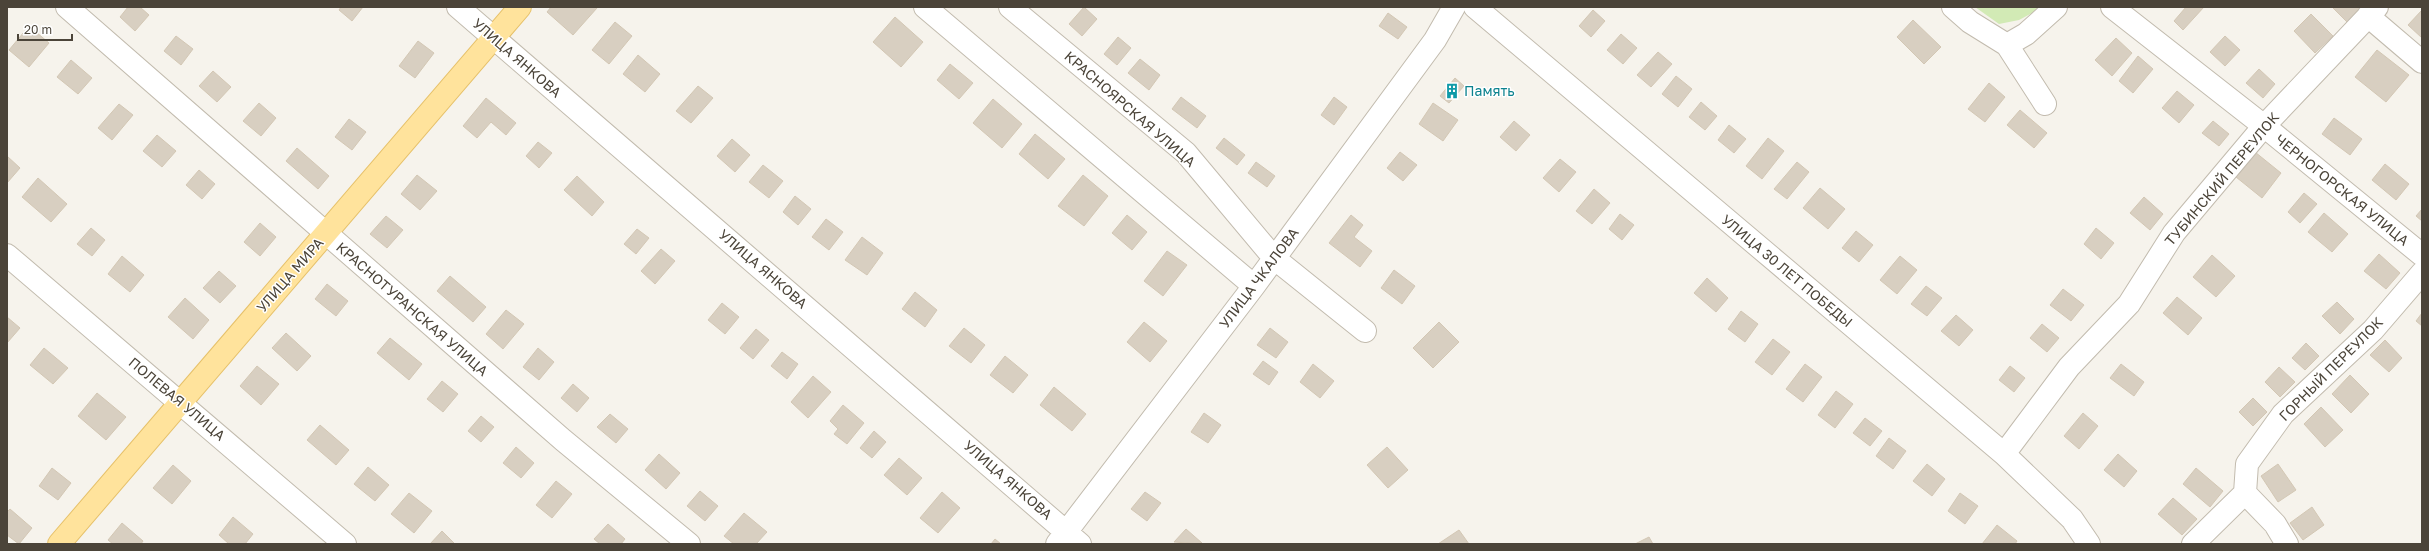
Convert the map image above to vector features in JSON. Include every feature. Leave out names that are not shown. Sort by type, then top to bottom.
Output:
[{"type":"main road","name":"УЛИЦА МИРА","points":[[59,544],[520,7]]},
{"type":"street","name":"КРАСНОТУРАНСКАЯ УЛИЦА","points":[[67,7],[563,440],[689,544]]},
{"type":"street","name":"УЛИЦА ЯНКОВА","points":[[458,7],[1068,540]]},
{"type":"street","points":[[925,7],[1254,286]]},
{"type":"street","name":"КРАСНОЯРСКАЯ УЛИЦА","points":[[1010,7],[1186,153],[1274,258],[1365,331]]},
{"type":"street","name":"УЛИЦА ЧКАЛОВА","points":[[1068,540],[1435,40],[1454,7]]},
{"type":"street","name":"УЛИЦА 30 ЛЕТ ПОБЕДЫ","points":[[1475,7],[2004,454],[2072,519],[2089,544]]},
{"type":"street","points":[[1953,7],[1970,22],[2008,45],[2044,104]]},
{"type":"street","points":[[2008,45],[2026,34],[2056,7]]},
{"type":"street","name":"ЧЕРНОГОРСКАЯ УЛИЦА","points":[[2112,7],[2264,126],[2422,255]]},
{"type":"street","points":[[2373,12],[2422,62]]},
{"type":"street","name":"ТУБИНСКИЙ ПЕРЕУЛОК","points":[[2004,454],[2069,367],[2129,304],[2174,233],[2264,126],[2373,12]]},
{"type":"street","name":"ПОЛЕВАЯ УЛИЦА","points":[[7,255],[181,402],[345,544]]},
{"type":"street","name":"ГОРНЫЙ ПЕРЕУЛОК","points":[[2245,493],[2247,464],[2283,414],[2373,330],[2422,273]]},
{"type":"street","points":[[2193,544],[2245,493],[2275,524],[2287,544]]},
{"type":"green space","points":[[1975,7],[2043,7],[2019,20],[1999,24]]},
{"type":"building","points":[[128,7],[140,7],[149,15],[135,31],[120,17]]},
{"type":"building","points":[[341,7],[363,7],[352,21],[339,10]]},
{"type":"building","points":[[551,7],[597,8],[573,35],[547,12]]},
{"type":"building","points":[[1084,7],[1097,19],[1082,36],[1069,24]]},
{"type":"building","points":[[2186,7],[2204,7],[2183,30],[2174,21]]},
{"type":"building","points":[[2332,7],[2363,7],[2348,23]]},
{"type":"building","points":[[1593,10],[1605,21],[1591,37],[1579,26]]},
{"type":"building","points":[[2422,10],[2422,38],[2408,25]]},
{"type":"building","points":[[1388,13],[1407,27],[1398,39],[1379,26]]},
{"type":"building","points":[[2311,14],[2333,36],[2315,53],[2294,31]]},
{"type":"building","points":[[895,17],[923,42],[901,67],[873,42]]},
{"type":"building","points":[[1913,20],[1941,47],[1924,64],[1897,37]]},
{"type":"building","points":[[615,22],[632,36],[609,64],[592,50]]},
{"type":"building","points":[[29,26],[49,43],[29,67],[9,50]]},
{"type":"building","points":[[1621,34],[1637,48],[1623,64],[1607,50]]},
{"type":"building","points":[[176,36],[193,49],[181,65],[164,51]]},
{"type":"building","points":[[2225,36],[2240,50],[2225,66],[2210,52]]},
{"type":"building","points":[[1118,37],[1131,48],[1117,65],[1104,54]]},
{"type":"building","points":[[2116,38],[2132,53],[2112,76],[2095,60]]},
{"type":"building","points":[[418,41],[434,53],[415,78],[399,66]]},
{"type":"building","points":[[2377,50],[2409,75],[2386,102],[2355,77]]},
{"type":"building","points":[[1658,52],[1672,64],[1651,87],[1637,75]]},
{"type":"building","points":[[638,55],[660,74],[645,92],[623,74]]},
{"type":"building","points":[[2138,56],[2153,69],[2133,93],[2119,81]]},
{"type":"building","points":[[1140,59],[1160,75],[1149,90],[1128,73]]},
{"type":"building","points":[[71,60],[92,78],[78,94],[57,77]]},
{"type":"building","points":[[950,64],[973,83],[959,99],[937,80]]},
{"type":"building","points":[[2259,69],[2275,84],[2263,98],[2246,83]]},
{"type":"building","points":[[213,71],[231,87],[217,102],[199,86]]},
{"type":"building","points":[[1676,76],[1692,89],[1678,107],[1662,94]]},
{"type":"building","name":"Память","points":[[1455,78],[1464,86],[1449,103],[1440,96]]},
{"type":"building","points":[[1989,83],[2005,97],[1985,122],[1968,109]]},
{"type":"building","points":[[698,86],[713,98],[691,123],[676,111]]},
{"type":"building","points":[[2177,91],[2194,105],[2179,123],[2162,108]]},
{"type":"building","points":[[1181,97],[1206,116],[1197,128],[1172,109]]},
{"type":"building","points":[[1334,97],[1347,107],[1334,125],[1321,115]]},
{"type":"building","points":[[486,98],[516,123],[506,135],[491,122],[477,138],[463,126]]},
{"type":"building","points":[[993,99],[1022,124],[1002,148],[973,123]]},
{"type":"building","points":[[1701,102],[1717,116],[1705,130],[1689,117]]},
{"type":"building","points":[[259,103],[276,118],[261,136],[243,121]]},
{"type":"building","points":[[1433,103],[1458,120],[1443,141],[1419,124]]},
{"type":"building","points":[[119,104],[133,115],[112,140],[98,128]]},
{"type":"building","points":[[2020,110],[2047,133],[2034,148],[2007,125]]},
{"type":"building","points":[[2334,118],[2362,139],[2350,155],[2322,134]]},
{"type":"building","points":[[349,119],[366,132],[352,150],[335,137]]},
{"type":"building","points":[[1514,121],[1530,135],[1516,151],[1500,137]]},
{"type":"building","points":[[2213,121],[2229,134],[2219,146],[2202,133]]},
{"type":"building","points":[[1729,125],[1746,139],[1734,153],[1718,140]]},
{"type":"building","points":[[1035,134],[1065,159],[1048,179],[1019,154]]},
{"type":"building","points":[[157,135],[176,151],[162,167],[143,151]]},
{"type":"building","points":[[1224,138],[1245,155],[1237,165],[1216,148]]},
{"type":"building","points":[[1768,138],[1784,151],[1762,179],[1746,166]]},
{"type":"building","points":[[732,139],[750,155],[735,172],[717,156]]},
{"type":"building","points":[[538,142],[552,153],[539,168],[526,156]]},
{"type":"building","points":[[297,148],[329,176],[318,189],[286,161]]},
{"type":"building","points":[[1400,152],[1417,165],[1403,181],[1387,168]]},
{"type":"building","points":[[2255,152],[2281,173],[2262,198],[2236,177]]},
{"type":"building","points":[[7,156],[20,168],[7,183]]},
{"type":"building","points":[[1560,159],[1576,172],[1559,192],[1543,178]]},
{"type":"building","points":[[1256,162],[1275,176],[1267,187],[1248,173]]},
{"type":"building","points":[[1797,162],[1809,172],[1787,199],[1774,189]]},
{"type":"building","points":[[2385,164],[2409,184],[2396,200],[2372,180]]},
{"type":"building","points":[[763,165],[783,181],[769,198],[749,182]]},
{"type":"building","points":[[199,170],[215,184],[202,199],[186,185]]},
{"type":"building","points":[[417,175],[437,191],[420,210],[401,194]]},
{"type":"building","points":[[1083,175],[1108,196],[1084,226],[1058,206]]},
{"type":"building","points":[[577,176],[604,202],[592,216],[564,190]]},
{"type":"building","points":[[38,178],[67,204],[51,222],[22,197]]},
{"type":"building","points":[[1820,188],[1845,209],[1828,229],[1803,208]]},
{"type":"building","points":[[1594,189],[1610,203],[1592,224],[1576,211]]},
{"type":"building","points":[[2304,193],[2317,204],[2300,223],[2288,212]]},
{"type":"building","points":[[795,196],[811,209],[798,225],[783,212]]},
{"type":"building","points":[[2144,197],[2163,214],[2150,230],[2130,213]]},
{"type":"building","points":[[2422,209],[2422,221],[2416,216]]},
{"type":"building","points":[[2324,213],[2348,234],[2332,252],[2308,232]]},
{"type":"building","points":[[1620,214],[1634,225],[1622,240],[1609,229]]},
{"type":"building","points":[[1127,215],[1147,232],[1132,250],[1112,233]]},
{"type":"building","points":[[1351,215],[1363,225],[1354,237],[1372,251],[1360,267],[1329,243]]},
{"type":"building","points":[[386,216],[403,230],[387,248],[370,234]]},
{"type":"building","points":[[826,219],[843,232],[829,250],[812,237]]},
{"type":"building","points":[[260,223],[276,237],[260,256],[244,242]]},
{"type":"building","points":[[91,228],[105,240],[92,256],[77,244]]},
{"type":"building","points":[[2096,228],[2114,243],[2101,259],[2084,244]]},
{"type":"building","points":[[637,229],[649,238],[636,254],[624,244]]},
{"type":"building","points":[[1856,231],[1873,245],[1859,262],[1842,248]]},
{"type":"building","points":[[862,237],[883,253],[867,275],[845,260]]},
{"type":"building","points":[[661,249],[675,261],[655,284],[641,271]]},
{"type":"building","points":[[1167,251],[1187,265],[1163,296],[1144,281]]},
{"type":"building","points":[[2379,254],[2400,273],[2386,289],[2364,271]]},
{"type":"building","points":[[2212,255],[2235,276],[2216,297],[2193,277]]},
{"type":"building","points":[[122,256],[144,275],[130,292],[108,274]]},
{"type":"building","points":[[1900,256],[1917,270],[1897,294],[1880,280]]},
{"type":"building","points":[[1394,270],[1415,286],[1402,304],[1381,288]]},
{"type":"building","points":[[219,271],[236,286],[220,303],[203,288]]},
{"type":"building","points":[[450,276],[486,307],[473,322],[437,291]]},
{"type":"building","points":[[1707,278],[1728,298],[1716,312],[1694,293]]},
{"type":"building","points":[[327,284],[348,301],[336,316],[315,299]]},
{"type":"building","points":[[1926,286],[1942,298],[1927,316],[1911,304]]},
{"type":"building","points":[[2063,289],[2084,305],[2071,321],[2050,305]]},
{"type":"building","points":[[915,292],[937,310],[925,327],[902,309]]},
{"type":"building","points":[[2177,297],[2202,318],[2188,335],[2163,313]]},
{"type":"building","points":[[185,298],[209,320],[193,339],[168,317]]},
{"type":"building","points":[[2337,302],[2354,319],[2340,334],[2322,316]]},
{"type":"building","points":[[722,303],[739,317],[725,334],[708,320]]},
{"type":"building","points":[[506,310],[524,324],[503,349],[486,334]]},
{"type":"building","points":[[1741,311],[1758,324],[1745,342],[1728,329]]},
{"type":"building","points":[[2422,313],[2422,326],[2416,321]]},
{"type":"building","points":[[1956,315],[1973,330],[1959,346],[1941,331]]},
{"type":"building","points":[[7,317],[20,328],[7,343]]},
{"type":"building","points":[[1144,322],[1167,341],[1150,362],[1127,342]]},
{"type":"building","points":[[1439,322],[1459,342],[1433,368],[1413,348]]},
{"type":"building","points":[[2042,324],[2059,338],[2047,352],[2030,338]]},
{"type":"building","points":[[964,328],[985,345],[971,363],[949,346]]},
{"type":"building","points":[[1270,328],[1288,342],[1276,358],[1257,345]]},
{"type":"building","points":[[756,329],[769,340],[753,359],[740,348]]},
{"type":"building","points":[[286,333],[311,356],[297,371],[272,348]]},
{"type":"building","points":[[390,338],[422,364],[409,380],[377,353]]},
{"type":"building","points":[[1773,339],[1790,352],[1772,375],[1755,362]]},
{"type":"building","points":[[2385,340],[2402,358],[2389,372],[2370,355]]},
{"type":"building","points":[[2306,343],[2319,356],[2305,370],[2292,358]]},
{"type":"building","points":[[44,348],[68,368],[53,384],[30,365]]},
{"type":"building","points":[[538,348],[554,362],[539,380],[523,367]]},
{"type":"building","points":[[782,352],[798,364],[787,379],[771,366]]},
{"type":"building","points":[[1005,356],[1028,375],[1013,393],[990,375]]},
{"type":"building","points":[[1263,361],[1278,372],[1269,385],[1253,374]]},
{"type":"building","points":[[1313,364],[1334,381],[1320,398],[1300,382]]},
{"type":"building","points":[[1805,364],[1822,377],[1803,402],[1786,389]]},
{"type":"building","points":[[2121,364],[2144,382],[2134,396],[2110,378]]},
{"type":"building","points":[[257,366],[279,384],[261,405],[240,386]]},
{"type":"building","points":[[2010,366],[2025,378],[2014,392],[1999,380]]},
{"type":"building","points":[[2279,367],[2295,382],[2280,397],[2265,382]]},
{"type":"building","points":[[2350,375],[2369,394],[2351,413],[2332,394]]},
{"type":"building","points":[[813,376],[831,392],[808,418],[791,402]]},
{"type":"building","points":[[442,381],[458,394],[443,412],[427,399]]},
{"type":"building","points":[[573,384],[589,398],[577,412],[561,398]]},
{"type":"building","points":[[1054,387],[1086,414],[1072,431],[1040,405]]},
{"type":"building","points":[[1836,391],[1853,404],[1835,428],[1818,415]]},
{"type":"building","points":[[97,393],[126,417],[106,440],[78,416]]},
{"type":"building","points":[[2253,398],[2267,412],[2253,426],[2239,412]]},
{"type":"building","points":[[843,405],[864,423],[847,444],[834,434],[838,429],[830,421]]},
{"type":"building","points":[[2321,407],[2343,430],[2325,447],[2304,424]]},
{"type":"building","points":[[1204,413],[1221,425],[1208,443],[1191,432]]},
{"type":"building","points":[[2083,413],[2098,426],[2079,449],[2064,436]]},
{"type":"building","points":[[610,414],[628,429],[616,443],[597,427]]},
{"type":"building","points":[[481,416],[494,427],[481,442],[468,431]]},
{"type":"building","points":[[1865,418],[1882,431],[1870,446],[1853,433]]},
{"type":"building","points":[[320,425],[349,450],[336,465],[307,440]]},
{"type":"building","points":[[874,431],[886,442],[872,458],[860,448]]},
{"type":"building","points":[[1889,438],[1906,451],[1893,469],[1876,456]]},
{"type":"building","points":[[516,447],[534,463],[521,478],[503,463]]},
{"type":"building","points":[[1387,447],[1408,470],[1388,488],[1367,465]]},
{"type":"building","points":[[659,454],[680,473],[666,489],[645,470]]},
{"type":"building","points":[[2118,454],[2137,471],[2124,487],[2104,470]]},
{"type":"building","points":[[899,458],[922,478],[907,495],[884,475]]},
{"type":"building","points":[[1927,464],[1945,479],[1932,496],[1913,481]]},
{"type":"building","points":[[2278,464],[2296,490],[2278,502],[2261,476]]},
{"type":"building","points":[[173,465],[191,481],[172,504],[153,488]]},
{"type":"building","points":[[368,467],[389,485],[375,501],[354,484]]},
{"type":"building","points":[[52,468],[71,483],[58,500],[39,486]]},
{"type":"building","points":[[2196,468],[2223,491],[2210,507],[2183,484]]},
{"type":"building","points":[[556,481],[572,494],[552,518],[536,505]]},
{"type":"building","points":[[700,491],[718,506],[705,521],[687,506]]},
{"type":"building","points":[[942,492],[960,508],[938,533],[920,518]]},
{"type":"building","points":[[1145,492],[1161,503],[1147,521],[1131,509]]},
{"type":"building","points":[[409,493],[432,511],[414,533],[391,514]]},
{"type":"building","points":[[1960,493],[1978,506],[1965,524],[1948,511]]},
{"type":"building","points":[[2173,498],[2197,519],[2182,535],[2158,514]]},
{"type":"building","points":[[2312,507],[2324,525],[2303,540],[2290,523]]},
{"type":"building","points":[[10,509],[32,528],[19,544],[7,535],[7,512]]},
{"type":"building","points":[[744,513],[767,532],[756,544],[734,544],[724,536]]},
{"type":"building","points":[[233,517],[253,534],[245,544],[229,544],[219,535]]},
{"type":"building","points":[[122,523],[143,541],[141,544],[113,544],[108,540]]},
{"type":"building","points":[[608,524],[625,539],[621,544],[600,544],[594,539]]},
{"type":"building","points":[[1997,525],[2017,541],[2015,544],[1982,544]]},
{"type":"building","points":[[1186,529],[1202,543],[1174,542]]},
{"type":"building","points":[[1459,530],[1469,544],[1438,544]]},
{"type":"building","points":[[442,531],[455,544],[430,544]]},
{"type":"building","points":[[1649,537],[1653,544],[1635,544]]},
{"type":"building","points":[[995,539],[1001,544],[991,544]]},
{"type":"place","name":"Память","points":[[1452,91]]}]
